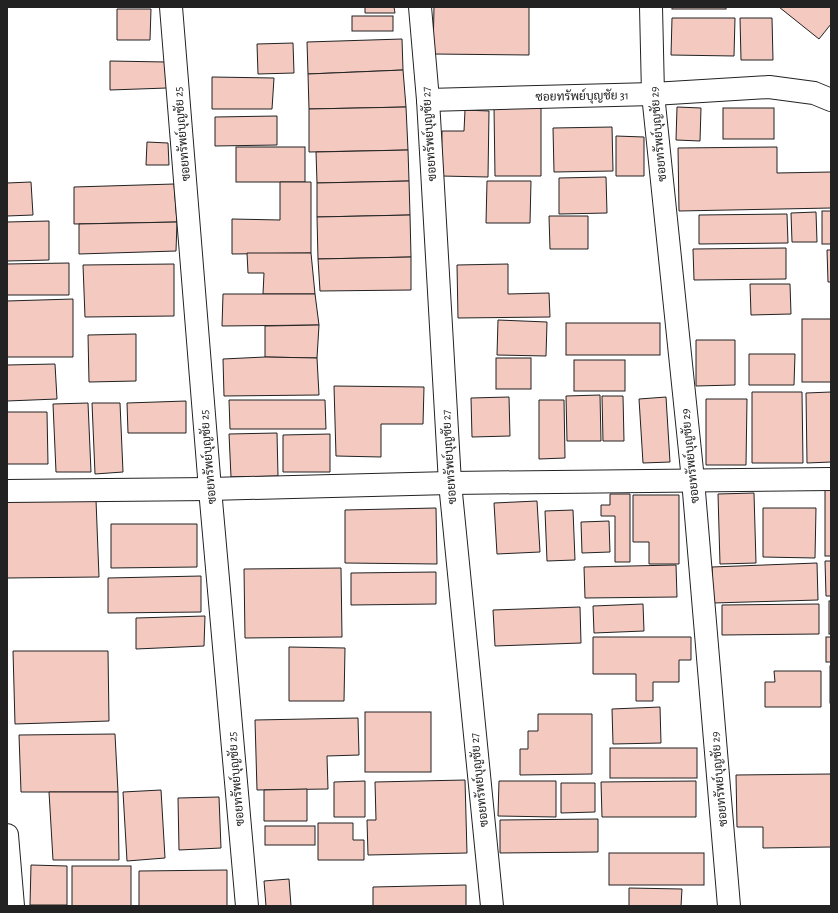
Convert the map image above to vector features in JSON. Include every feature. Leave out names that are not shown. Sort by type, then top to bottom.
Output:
[{"type":"street","name":"ซอยทรัพย์บุญชัย 25","points":[[172,7],[210,489],[247,906]]},
{"type":"street","name":"ซอยทรัพย์บุญชัย 27","points":[[420,7],[428,100],[450,483],[492,906]]},
{"type":"street","name":"ซอยทรัพย์บุญชัย 29","points":[[651,7],[653,94],[693,480],[730,906]]},
{"type":"street","name":"ซอยทรัพย์บุญชัย 31","points":[[428,100],[653,94],[768,87],[814,93],[831,100]]},
{"type":"street","points":[[7,491],[210,489],[450,483],[831,479]]},
{"type":"street","points":[[7,835],[14,906]]},
{"type":"building","points":[[365,7],[394,7],[395,13],[365,13]]},
{"type":"building","points":[[434,7],[529,7],[529,55],[433,54]]},
{"type":"building","points":[[672,7],[726,7],[726,9],[672,9]]},
{"type":"building","points":[[779,7],[831,7],[831,24],[819,39]]},
{"type":"building","points":[[117,9],[151,9],[150,40],[117,40]]},
{"type":"building","points":[[352,16],[393,16],[393,31],[352,31]]},
{"type":"building","points":[[672,18],[735,18],[734,56],[671,55]]},
{"type":"building","points":[[740,18],[772,18],[773,60],[741,60]]},
{"type":"building","points":[[402,39],[403,70],[308,74],[307,42]]},
{"type":"building","points":[[293,43],[294,73],[258,74],[257,44]]},
{"type":"building","points":[[110,61],[166,62],[167,88],[110,90]]},
{"type":"building","points":[[403,70],[406,107],[309,109],[308,74]]},
{"type":"building","points":[[212,77],[274,78],[272,109],[212,109]]},
{"type":"building","points":[[406,107],[408,150],[309,152],[309,109]]},
{"type":"building","points":[[677,107],[701,108],[700,141],[676,140]]},
{"type":"building","points":[[494,108],[541,108],[541,176],[495,176]]},
{"type":"building","points":[[723,108],[774,108],[774,139],[723,139]]},
{"type":"building","points":[[465,110],[489,111],[488,177],[441,176],[442,131],[464,131]]},
{"type":"building","points":[[277,116],[277,145],[215,146],[215,117]]},
{"type":"building","points":[[612,127],[613,171],[554,172],[553,128]]},
{"type":"building","points":[[616,136],[644,137],[644,176],[616,176]]},
{"type":"building","points":[[147,142],[168,143],[169,165],[146,165]]},
{"type":"building","points":[[236,147],[305,147],[305,182],[236,182]]},
{"type":"building","points":[[777,147],[777,173],[831,172],[831,208],[679,211],[678,148]]},
{"type":"building","points":[[408,150],[409,181],[317,183],[316,152]]},
{"type":"building","points":[[606,177],[607,213],[559,214],[559,178]]},
{"type":"building","points":[[409,181],[410,215],[317,217],[317,183]]},
{"type":"building","points":[[487,181],[531,181],[530,223],[486,223]]},
{"type":"building","points":[[31,182],[33,215],[7,216],[7,183]]},
{"type":"building","points":[[280,182],[311,182],[311,253],[232,254],[232,219],[280,220]]},
{"type":"building","points":[[174,184],[177,222],[74,224],[74,187]]},
{"type":"building","points":[[822,211],[831,211],[831,244],[822,244]]},
{"type":"building","points":[[816,212],[817,242],[792,242],[791,213]]},
{"type":"building","points":[[787,214],[788,243],[699,244],[699,215]]},
{"type":"building","points":[[410,215],[411,257],[318,259],[317,217]]},
{"type":"building","points":[[549,216],[588,216],[588,249],[550,249]]},
{"type":"building","points":[[49,221],[49,260],[7,261],[7,222]]},
{"type":"building","points":[[177,222],[176,251],[79,254],[79,224]]},
{"type":"building","points":[[786,248],[786,279],[694,280],[693,249]]},
{"type":"building","points":[[827,250],[831,250],[831,282],[828,282]]},
{"type":"building","points":[[247,253],[311,253],[315,294],[263,294],[264,273],[248,273]]},
{"type":"building","points":[[411,257],[411,290],[320,291],[318,259]]},
{"type":"building","points":[[69,263],[69,295],[7,295],[7,264]]},
{"type":"building","points":[[174,264],[174,316],[85,317],[83,265]]},
{"type":"building","points":[[508,264],[508,294],[549,293],[550,317],[458,318],[457,265]]},
{"type":"building","points":[[750,284],[790,284],[791,314],[751,315]]},
{"type":"building","points":[[223,294],[315,294],[319,325],[222,326]]},
{"type":"building","points":[[73,299],[73,357],[7,357],[7,301]]},
{"type":"building","points":[[802,319],[831,319],[831,382],[802,382]]},
{"type":"building","points":[[498,320],[547,322],[546,356],[497,355]]},
{"type":"building","points":[[566,323],[660,323],[660,355],[566,355]]},
{"type":"building","points":[[319,325],[317,358],[265,357],[265,326]]},
{"type":"building","points":[[136,334],[136,381],[89,382],[88,335]]},
{"type":"building","points":[[696,340],[735,340],[735,385],[696,386]]},
{"type":"building","points":[[749,354],[795,354],[794,385],[749,385]]},
{"type":"building","points":[[265,357],[317,358],[319,395],[224,396],[223,359]]},
{"type":"building","points":[[496,358],[531,358],[531,389],[496,389]]},
{"type":"building","points":[[574,360],[625,360],[625,391],[574,391]]},
{"type":"building","points":[[55,364],[57,399],[7,401],[7,365]]},
{"type":"building","points":[[334,386],[424,387],[423,424],[381,424],[381,457],[336,456]]},
{"type":"building","points":[[752,392],[802,392],[803,463],[752,463]]},
{"type":"building","points":[[831,392],[831,462],[807,463],[806,393]]},
{"type":"building","points":[[600,395],[601,441],[567,441],[566,396]]},
{"type":"building","points":[[602,396],[623,396],[624,441],[603,441]]},
{"type":"building","points":[[509,397],[510,436],[472,437],[471,398]]},
{"type":"building","points":[[666,397],[670,462],[643,463],[639,399]]},
{"type":"building","points":[[706,399],[747,399],[746,465],[706,465]]},
{"type":"building","points":[[229,400],[325,400],[326,429],[230,429]]},
{"type":"building","points":[[539,400],[564,400],[565,458],[539,459]]},
{"type":"building","points":[[186,401],[186,433],[128,433],[127,403]]},
{"type":"building","points":[[88,403],[91,472],[56,472],[53,404]]},
{"type":"building","points":[[92,403],[120,403],[123,472],[95,474]]},
{"type":"building","points":[[7,412],[47,412],[48,464],[7,464]]},
{"type":"building","points":[[277,433],[278,476],[231,477],[229,434]]},
{"type":"building","points":[[330,434],[330,472],[283,472],[283,435]]},
{"type":"building","points":[[825,490],[831,490],[831,556],[825,556]]},
{"type":"building","points":[[754,493],[756,563],[720,564],[718,494]]},
{"type":"building","points":[[610,494],[630,494],[630,562],[615,562],[615,516],[601,516],[601,505],[610,505]]},
{"type":"building","points":[[633,495],[679,495],[679,564],[649,564],[649,542],[633,542]]},
{"type":"building","points":[[96,500],[99,577],[7,578],[7,501]]},
{"type":"building","points":[[537,501],[540,552],[497,554],[494,503]]},
{"type":"building","points":[[436,508],[437,564],[345,563],[345,510]]},
{"type":"building","points":[[763,508],[816,508],[815,558],[763,557]]},
{"type":"building","points":[[573,510],[575,560],[547,561],[545,511]]},
{"type":"building","points":[[609,521],[610,552],[582,553],[581,522]]},
{"type":"building","points":[[111,524],[197,524],[197,567],[111,568]]},
{"type":"building","points":[[825,561],[831,561],[831,596],[826,596]]},
{"type":"building","points":[[817,563],[818,600],[713,603],[712,567]]},
{"type":"building","points":[[676,565],[677,597],[585,598],[584,567]]},
{"type":"building","points":[[341,568],[342,637],[245,638],[244,569]]},
{"type":"building","points":[[436,572],[436,604],[351,605],[351,573]]},
{"type":"building","points":[[201,576],[201,612],[108,613],[108,578]]},
{"type":"building","points":[[829,601],[831,601],[831,634],[829,634]]},
{"type":"building","points":[[643,604],[644,631],[594,633],[593,606]]},
{"type":"building","points":[[819,604],[819,634],[722,635],[722,605]]},
{"type":"building","points":[[580,607],[581,643],[495,646],[493,610]]},
{"type":"building","points":[[205,616],[204,646],[136,649],[136,618]]},
{"type":"building","points":[[593,637],[691,637],[691,660],[679,660],[679,682],[653,682],[653,701],[636,701],[636,674],[593,674]]},
{"type":"building","points":[[826,637],[831,637],[831,662],[826,662]]},
{"type":"building","points":[[289,647],[345,648],[344,701],[289,701]]},
{"type":"building","points":[[13,651],[108,651],[109,721],[15,724]]},
{"type":"building","points":[[831,666],[831,703],[830,703]]},
{"type":"building","points":[[774,671],[821,671],[821,707],[765,707],[765,682],[775,682]]},
{"type":"building","points":[[660,707],[661,743],[613,744],[612,709]]},
{"type":"building","points":[[365,712],[431,712],[431,772],[365,772]]},
{"type":"building","points":[[538,714],[592,714],[592,774],[520,775],[520,749],[528,749],[528,731],[538,731]]},
{"type":"building","points":[[358,718],[359,755],[327,756],[328,789],[257,790],[255,720]]},
{"type":"building","points":[[115,734],[118,792],[21,792],[19,735]]},
{"type":"building","points":[[610,748],[697,748],[697,778],[610,778]]},
{"type":"building","points":[[831,774],[831,847],[763,848],[763,827],[737,827],[736,775]]},
{"type":"building","points":[[465,780],[467,853],[368,855],[367,820],[376,820],[375,782]]},
{"type":"building","points":[[365,781],[365,817],[334,817],[334,782]]},
{"type":"building","points":[[499,781],[556,781],[556,817],[498,816]]},
{"type":"building","points":[[696,781],[696,817],[602,817],[601,782]]},
{"type":"building","points":[[561,783],[595,783],[595,812],[561,813]]},
{"type":"building","points":[[307,789],[307,821],[264,821],[264,790]]},
{"type":"building","points":[[161,790],[165,858],[127,861],[123,792]]},
{"type":"building","points":[[49,792],[118,792],[119,860],[53,860]]},
{"type":"building","points":[[219,797],[221,848],[179,850],[178,798]]},
{"type":"building","points":[[598,819],[598,852],[500,853],[500,820]]},
{"type":"building","points":[[318,823],[353,823],[353,840],[364,840],[364,860],[318,860]]},
{"type":"building","points":[[265,826],[315,826],[315,845],[265,845]]},
{"type":"building","points":[[609,853],[704,853],[704,885],[609,885]]},
{"type":"building","points":[[31,865],[67,866],[67,905],[30,905]]},
{"type":"building","points":[[72,866],[131,866],[131,906],[72,906]]},
{"type":"building","points":[[227,870],[227,906],[139,906],[139,871]]},
{"type":"building","points":[[289,879],[291,906],[266,906],[264,881]]},
{"type":"building","points":[[466,885],[466,906],[373,906],[373,887]]},
{"type":"building","points":[[629,888],[682,889],[681,906],[629,906]]}]
